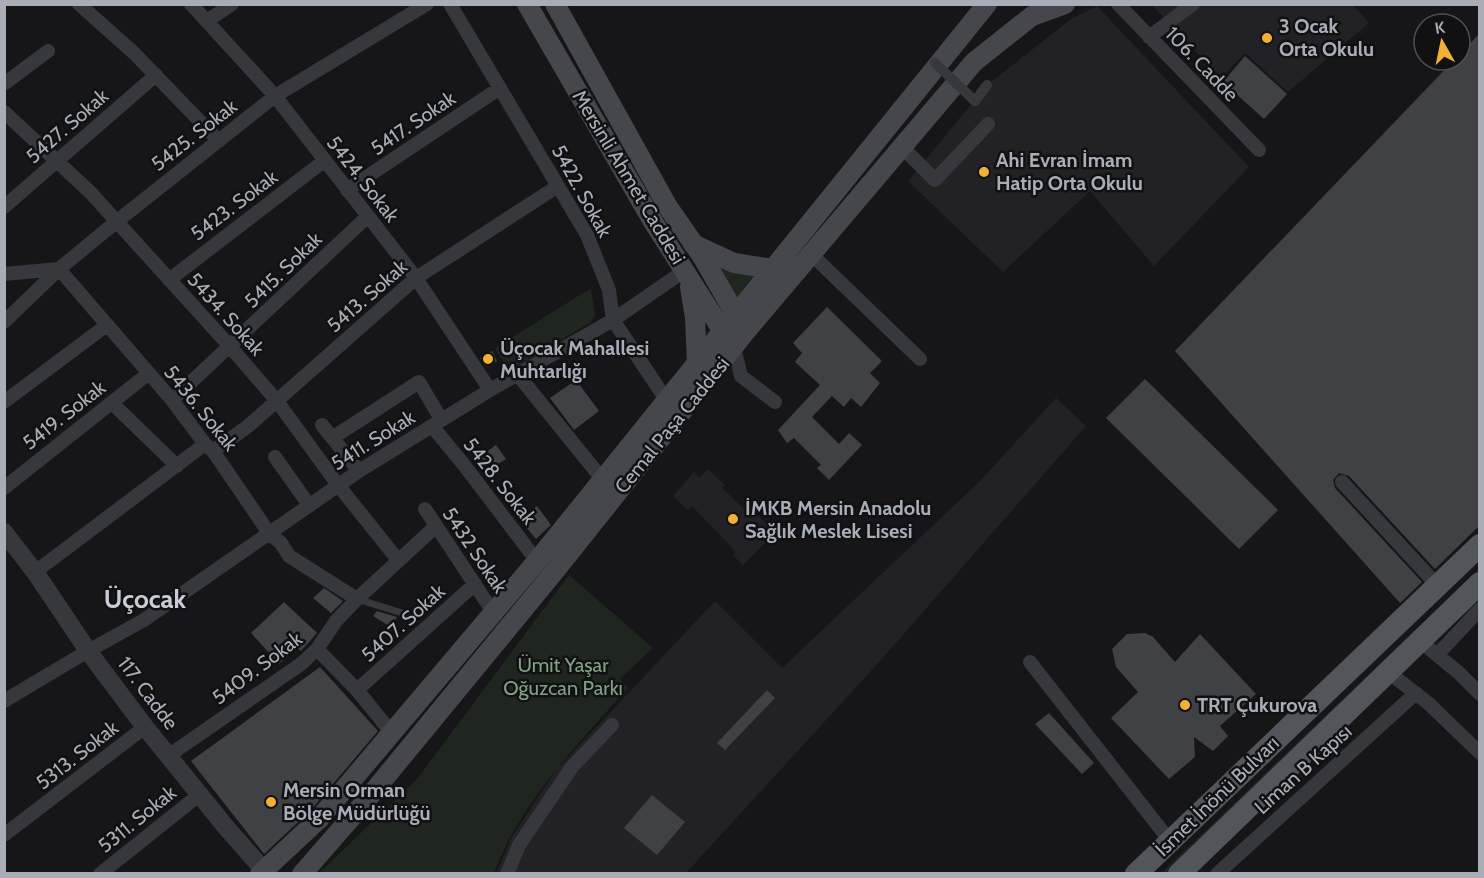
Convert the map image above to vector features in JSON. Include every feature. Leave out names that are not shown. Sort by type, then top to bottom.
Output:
[{"type":"main road","name":"Mersinli Ahmet Caddesi","points":[[527,4],[652,220],[728,340]]},
{"type":"main road","name":"Mersinli Ahmet Caddesi","points":[[555,4],[668,207],[741,323]]},
{"type":"main road","name":"Cemal Paşa Caddesi","points":[[302,873],[372,794],[554,572],[741,323],[772,269],[987,4]]},
{"type":"main road","name":"Cemal Paşa Caddesi","points":[[741,323],[811,254],[974,62],[1032,16],[1065,4]]},
{"type":"main road","points":[[693,244],[734,263],[772,269]]},
{"type":"main road","points":[[686,275],[695,318],[697,364]]},
{"type":"main road","name":"Cemal Paşa Caddesi","points":[[263,873],[318,819],[537,561],[697,364],[728,340]]},
{"type":"main road","name":"İsmet İnönü Bulvarı","points":[[1136,873],[1479,545]]},
{"type":"main road","name":"İsmet İnönü Bulvarı","points":[[1179,873],[1479,583]]},
{"type":"street","points":[[79,4],[134,53],[219,141]]},
{"type":"street","name":"5424. Sokak","points":[[191,4],[276,96],[416,278],[490,390]]},
{"type":"street","points":[[207,21],[232,4]]},
{"type":"street","name":"5425. Sokak","points":[[4,322],[59,269],[276,96],[427,4]]},
{"type":"street","name":"5422. Sokak","points":[[450,4],[587,235],[609,290],[614,321],[667,401]]},
{"type":"street","name":"106. Cadde","points":[[1118,4],[1259,150]]},
{"type":"street","points":[[1149,38],[1193,4]]},
{"type":"street","points":[[951,48],[935,63],[975,100],[987,85]]},
{"type":"street","points":[[4,84],[48,51]]},
{"type":"street","name":"5427. Sokak","points":[[4,207],[156,75]]},
{"type":"street","name":"5417. Sokak","points":[[347,190],[500,88]]},
{"type":"street","name":"5434. Sokak","points":[[4,112],[90,192],[230,347],[277,401],[338,485],[398,560]]},
{"type":"street","points":[[902,147],[935,180],[988,124]]},
{"type":"street","name":"5423. Sokak","points":[[169,279],[324,161]]},
{"type":"street","name":"5413. Sokak","points":[[35,572],[177,466],[247,427],[416,278],[558,186]]},
{"type":"street","name":"5415. Sokak","points":[[172,400],[368,216]]},
{"type":"street","points":[[811,254],[920,360]]},
{"type":"street","points":[[4,274],[59,269]]},
{"type":"street","name":"5436. Sokak","points":[[59,269],[172,400],[209,447],[269,533],[281,543],[289,556],[357,599]]},
{"type":"street","name":"5411. Sokak","points":[[4,701],[144,620],[338,485],[436,422],[614,321],[686,275]]},
{"type":"street","points":[[4,402],[107,325]]},
{"type":"street","points":[[728,340],[741,376],[775,402]]},
{"type":"street","name":"5419. Sokak","points":[[4,488],[149,373]]},
{"type":"street","points":[[518,375],[603,480]]},
{"type":"street","name":"5428. Sokak","points":[[332,438],[419,382],[436,422],[464,465],[537,561]]},
{"type":"street","points":[[112,403],[177,466]]},
{"type":"street","points":[[322,425],[359,471]]},
{"type":"street","points":[[275,457],[309,505]]},
{"type":"street","points":[[1342,482],[1437,585]]},
{"type":"street","name":"5432 Sokak","points":[[425,510],[493,612]]},
{"type":"street","name":"5409. Sokak","points":[[168,756],[318,650],[336,621],[436,526]]},
{"type":"street","name":"117. Cadde","points":[[4,532],[145,727],[263,873]]},
{"type":"street","name":"5407. Sokak","points":[[357,690],[475,584]]},
{"type":"street","points":[[1437,655],[1479,609]]},
{"type":"street","points":[[1419,640],[1479,694]]},
{"type":"street","points":[[318,650],[357,690],[391,732]]},
{"type":"street","points":[[1030,662],[1170,841]]},
{"type":"street","points":[[1387,671],[1428,703],[1479,753]]},
{"type":"street","name":"Liman B Kapısı","points":[[1217,873],[1416,693]]},
{"type":"street","points":[[507,873],[519,844],[572,767],[612,725]]},
{"type":"street","name":"5313. Sokak","points":[[4,835],[145,727]]},
{"type":"street","name":"5311. Sokak","points":[[100,873],[199,795]]},
{"type":"lane","points":[[357,599],[402,613]]},
{"type":"shaded area","name":"3 Ocak Orta Okulu","points":[[1152,5],[1353,5],[1369,23],[1288,92],[1245,53],[1221,78]]},
{"type":"shaded area","points":[[1097,6],[1249,167],[1154,266],[1090,191],[1003,272],[908,181],[987,85],[1071,19]]},
{"type":"shaded area","points":[[1056,398],[1086,426],[881,660],[686,873],[496,874],[511,838],[556,770],[715,601],[782,668],[980,481]]},
{"type":"shaded area","name":"İMKB Mersin Anadolu Sağlık Meslek Lisesi","points":[[708,469],[725,485],[722,488],[747,512],[750,509],[769,526],[763,533],[769,539],[743,565],[733,555],[736,552],[692,506],[688,510],[673,496],[694,472],[699,478]]},
{"type":"green space","points":[[705,253],[756,277],[735,303]]},
{"type":"green space","points":[[591,288],[595,315],[591,322],[509,371],[495,348]]},
{"type":"green space","points":[[1479,569],[1479,576],[1166,873],[1160,874]]},
{"type":"green space","name":"Ümit Yaşar Oğuzcan Parkı","points":[[569,575],[653,648],[620,679],[628,688],[565,759],[536,796],[508,841],[494,873],[319,873],[417,779]]},
{"type":"building","points":[[1479,34],[1479,526],[1435,569],[1349,476],[1339,473],[1333,480],[1335,488],[1422,582],[1400,603],[1175,351],[1442,72],[1472,72],[1472,41]]},
{"type":"building","points":[[1245,56],[1287,94],[1264,119],[1223,82]]},
{"type":"building","points":[[827,307],[882,361],[870,373],[880,383],[861,407],[851,398],[844,407],[832,396],[812,417],[839,444],[849,433],[862,445],[829,480],[817,468],[821,465],[794,438],[787,443],[778,430],[820,385],[795,362],[802,353],[793,343]]},
{"type":"building","name":"Üçocak Mahallesi Muhtarlığı","points":[[492,351],[497,361],[485,366],[480,358]]},
{"type":"building","points":[[1145,379],[1278,510],[1239,549],[1106,418]]},
{"type":"building","points":[[576,380],[599,411],[574,430],[550,398]]},
{"type":"building","points":[[496,445],[506,459],[487,471],[478,458]]},
{"type":"building","points":[[537,506],[551,525],[536,539],[520,520]]},
{"type":"building","points":[[324,588],[343,601],[331,613],[313,598]]},
{"type":"building","points":[[284,602],[317,633],[301,651],[297,648],[279,664],[251,633]]},
{"type":"building","points":[[377,611],[397,617],[391,627],[373,616]]},
{"type":"building","name":"TRT Çukurova","points":[[1145,633],[1153,637],[1175,662],[1200,634],[1256,694],[1220,726],[1228,736],[1213,751],[1194,737],[1195,757],[1169,779],[1111,718],[1138,692],[1116,667],[1112,649],[1127,634]]},
{"type":"building","name":"Mersin Orman Bölge Müdürlüğü","points":[[320,667],[378,731],[310,811],[264,854],[191,761]]},
{"type":"building","points":[[767,690],[775,698],[725,750],[717,743]]},
{"type":"building","points":[[1049,713],[1094,763],[1082,774],[1035,724]]},
{"type":"building","points":[[652,795],[685,822],[657,855],[624,828]]},
{"type":"place","name":"3 Ocak Orta Okulu","points":[[1267,38]]},
{"type":"place","name":"Ahi Evran İmam Hatip Orta Okulu","points":[[984,172]]},
{"type":"place","name":"Üçocak Mahallesi Muhtarlığı","points":[[488,359]]},
{"type":"place","name":"İMKB Mersin Anadolu Sağlık Meslek Lisesi","points":[[733,519]]},
{"type":"place","name":"TRT Çukurova","points":[[1185,705]]},
{"type":"place","name":"Mersin Orman Bölge Müdürlüğü","points":[[271,802]]},
{"type":"district","name":"Üçocak","points":[[145,599]]}]
